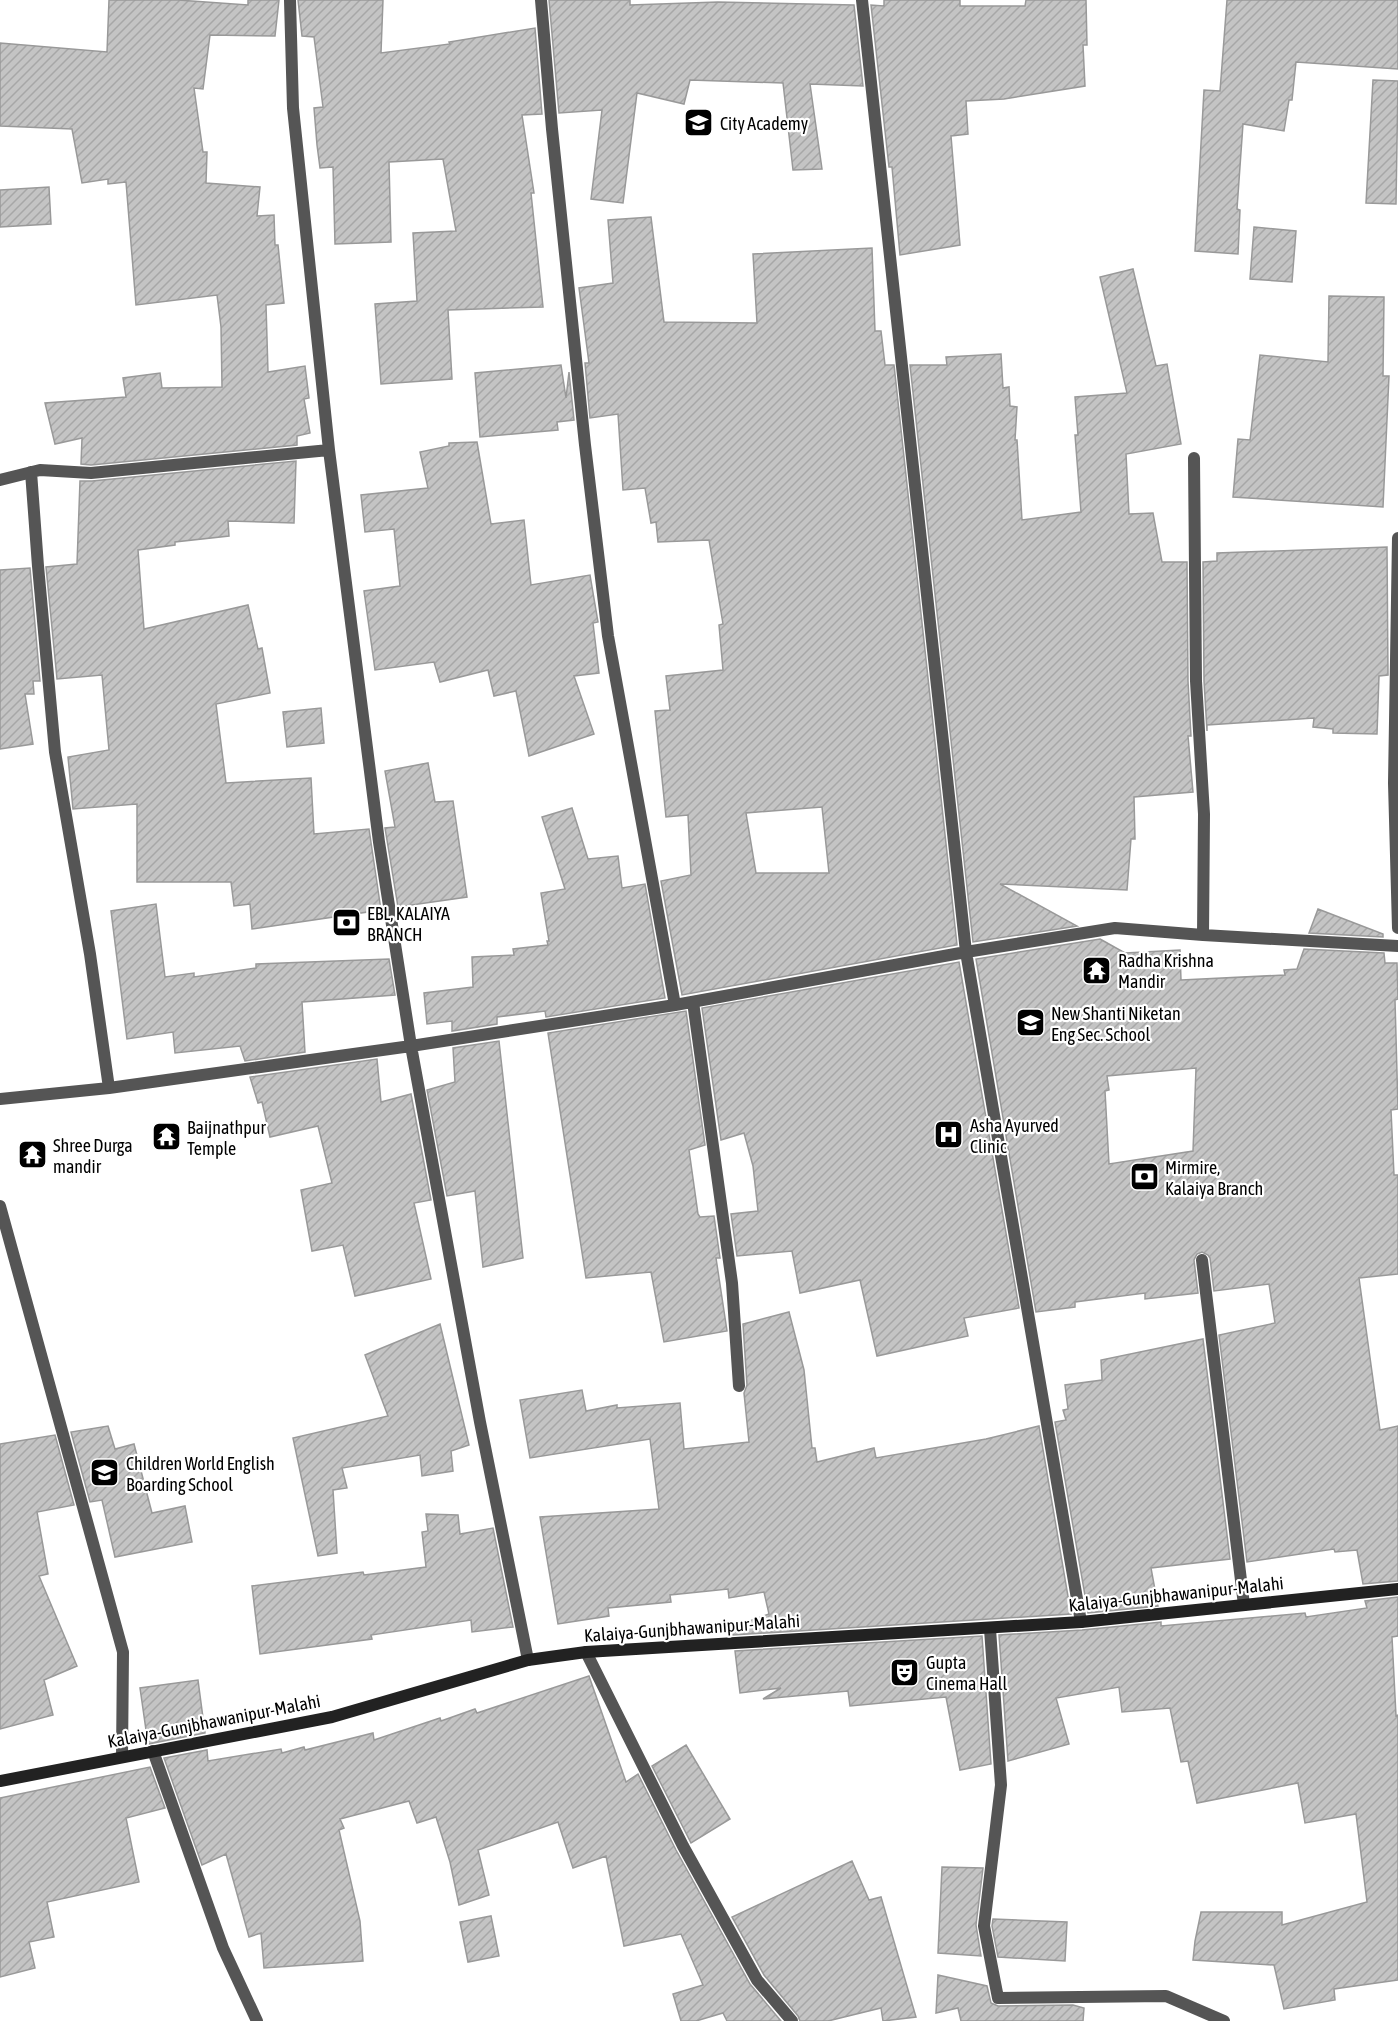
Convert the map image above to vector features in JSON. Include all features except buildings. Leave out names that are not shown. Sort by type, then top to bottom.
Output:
[{"type":"street","points":[[290,0],[293,108],[329,450],[379,842],[411,1046],[480,1422],[528,1660]]},
{"type":"street","points":[[541,0],[552,129],[584,433],[608,636],[675,1005]]},
{"type":"street","points":[[862,0],[966,952],[1082,1622]]},
{"type":"street","points":[[0,480],[40,470],[91,473],[329,450]]},
{"type":"street","points":[[1194,458],[1196,681],[1204,814],[1203,935]]},
{"type":"street","points":[[31,472],[55,752],[90,954],[109,1088]]},
{"type":"street","points":[[1398,538],[1394,783],[1398,928]]},
{"type":"street","points":[[0,1100],[109,1088],[411,1046],[693,1002],[966,952],[1115,928],[1398,946]]},
{"type":"street","points":[[693,1002],[732,1283],[739,1386]]},
{"type":"street","points":[[0,1206],[123,1652],[122,1757]]},
{"type":"street","points":[[1202,1260],[1244,1605]]},
{"type":"street","name":"Kalaiya-Gunjbhawanipur-Malahi","points":[[0,1781],[332,1717],[528,1660],[586,1652],[1082,1622],[1398,1589]]},
{"type":"street","points":[[990,1629],[1001,1785],[984,1926],[998,1998],[1166,1996],[1224,2021]]},
{"type":"street","points":[[586,1652],[683,1846],[757,1980],[792,2021]]},
{"type":"street","points":[[153,1751],[223,1948],[257,2021]]},
{"type":"place","name":"City Academy","points":[[699,123]]},
{"type":"place","name":"EBL, KALAIYA BRANCH","points":[[346,923]]},
{"type":"place","name":"Radha Krishna Mandir","points":[[1097,970]]},
{"type":"place","name":"New Shanti Niketan Eng Sec. School","points":[[1030,1023]]},
{"type":"place","name":"Asha Ayurved Clinic","points":[[949,1135]]},
{"type":"place","name":"Baijnathpur Temple","points":[[166,1137]]},
{"type":"place","name":"Shree Durga mandir","points":[[32,1155]]},
{"type":"place","name":"Mirmire, Kalaiya Branch","points":[[1144,1177]]},
{"type":"place","name":"Children World English Boarding School","points":[[105,1473]]},
{"type":"place","name":"Gupta Cinema Hall","points":[[905,1672]]}]
